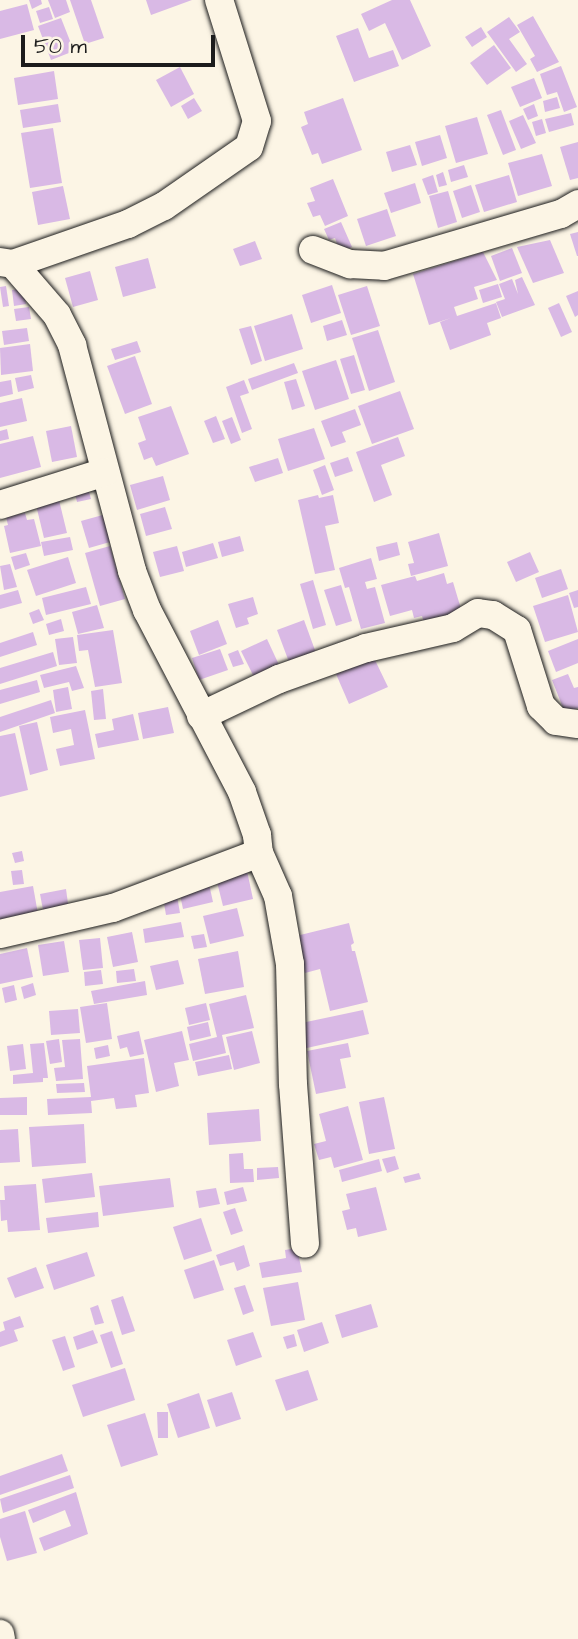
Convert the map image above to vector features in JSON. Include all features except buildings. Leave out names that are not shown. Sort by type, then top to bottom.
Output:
[{"type":"street","points":[[219,0],[257,121],[249,147],[164,206],[128,224],[6,263],[57,315],[72,345],[132,571],[146,610],[242,792],[259,853],[278,896],[290,964],[293,1084],[305,1244]]},
{"type":"street","points":[[313,250],[350,264],[384,266],[561,214],[578,205]]},
{"type":"street","points":[[0,505],[105,472]]},
{"type":"street","points":[[201,716],[279,679],[366,648],[453,628],[478,613],[493,615],[517,630],[541,706],[556,721],[578,724]]},
{"type":"street","points":[[0,934],[113,908],[259,853]]},
{"type":"street","points":[[0,1634],[1,1639]]}]
